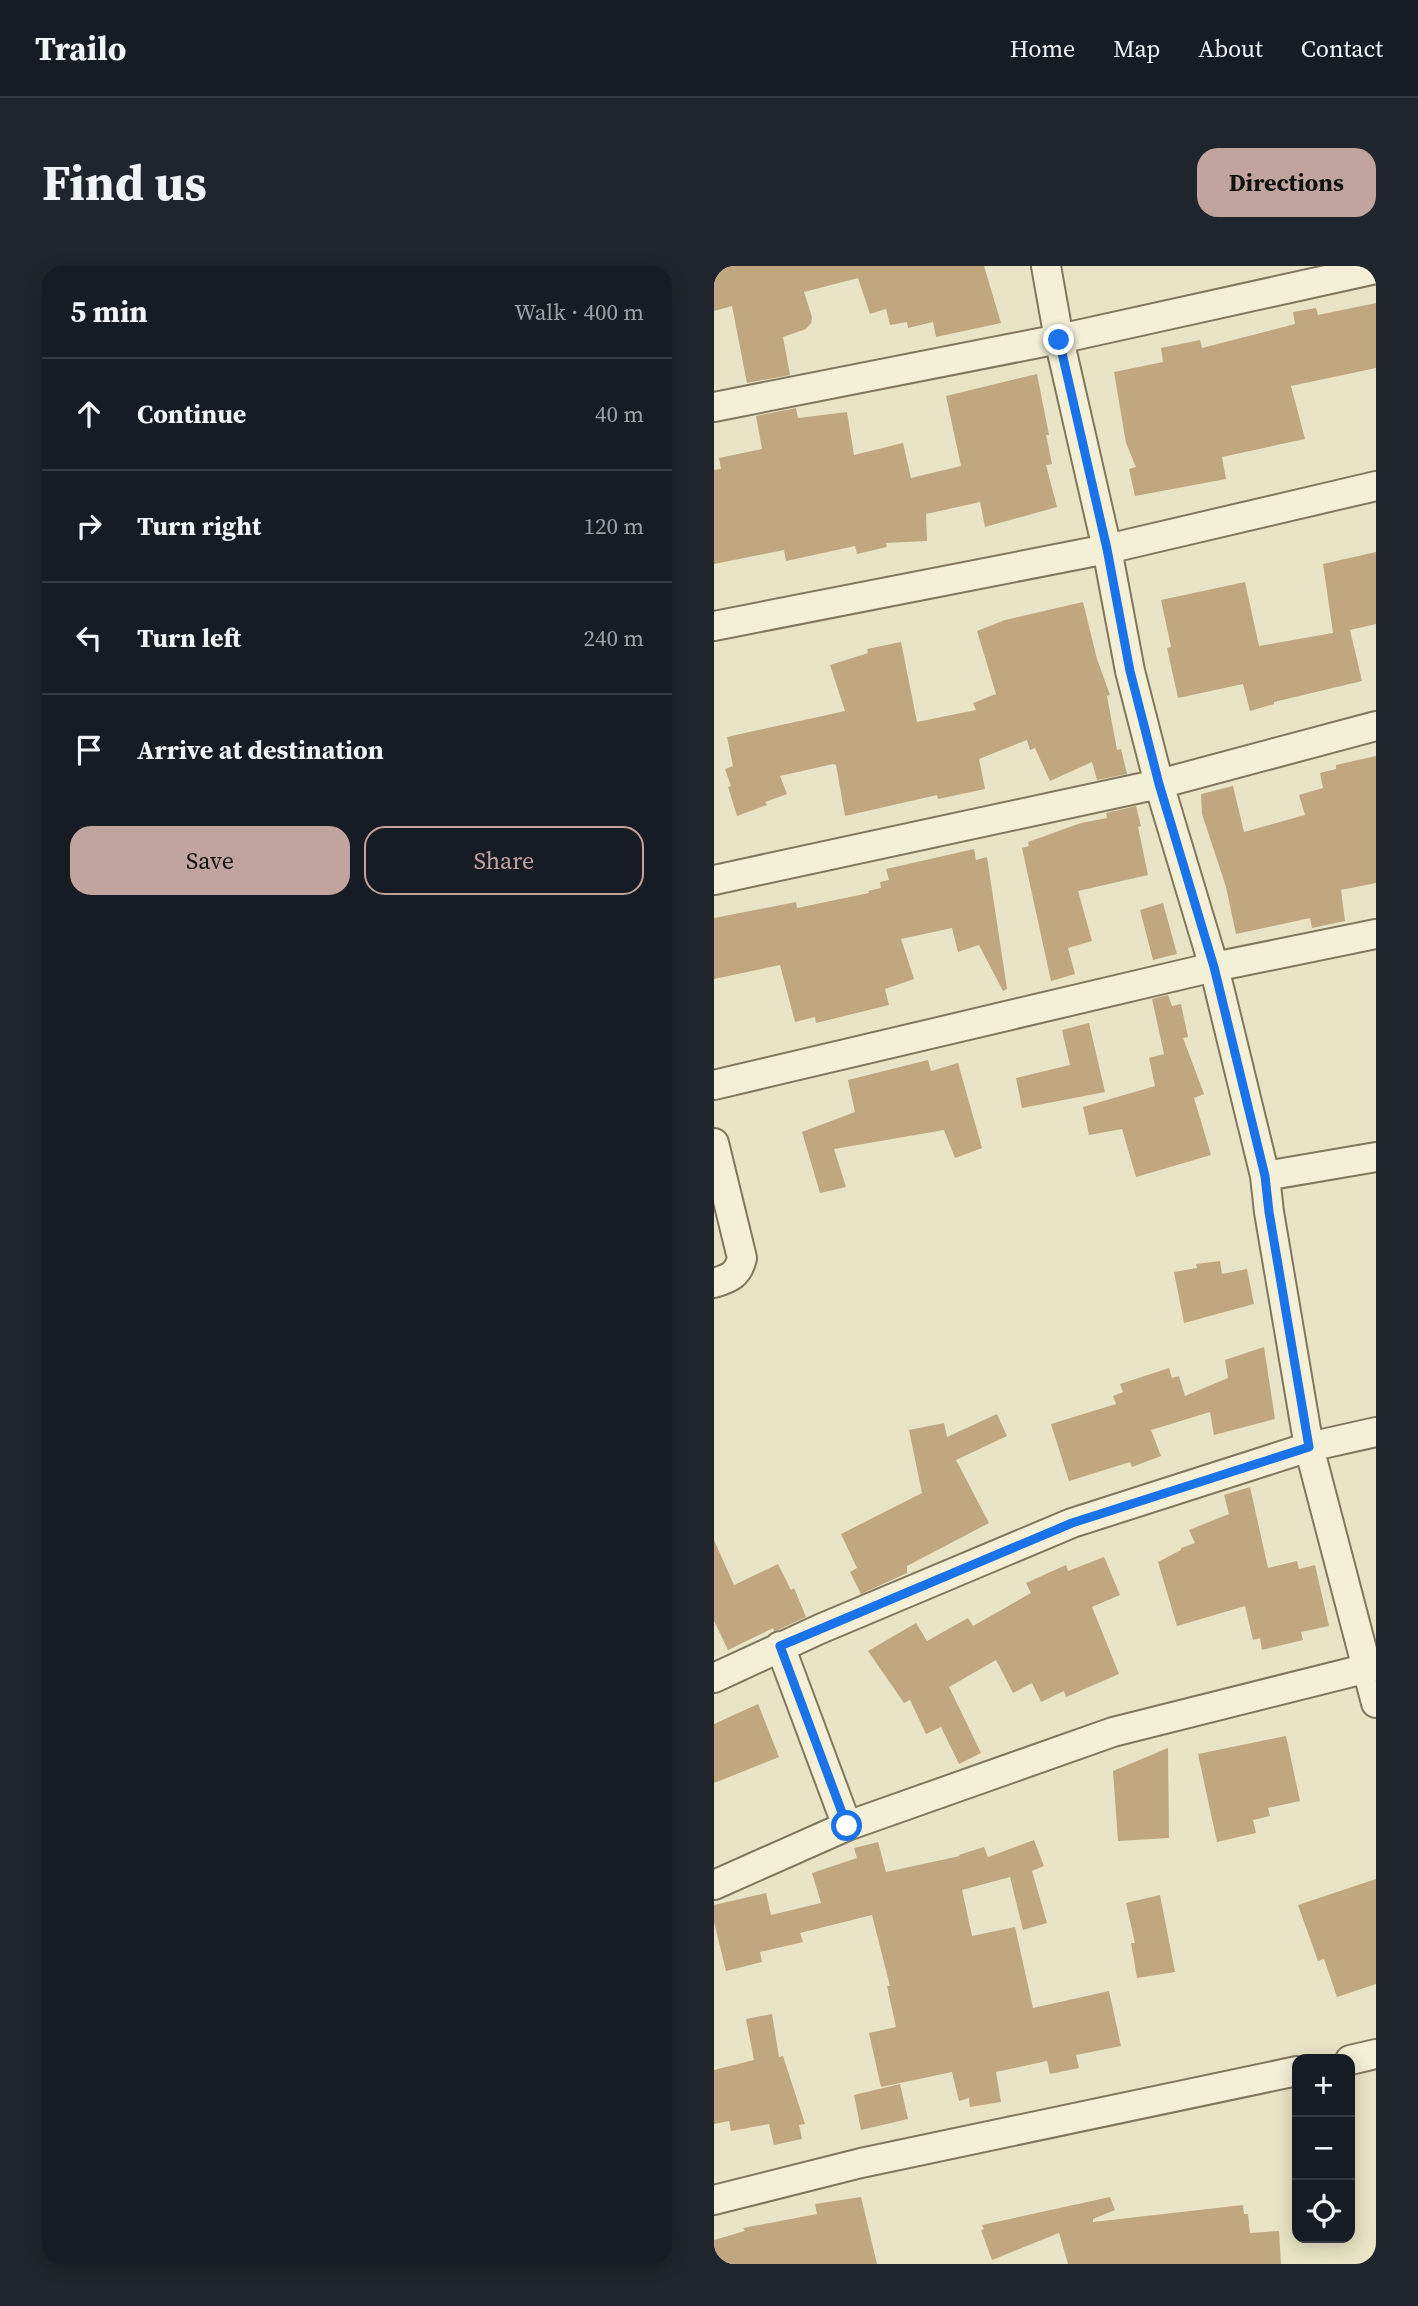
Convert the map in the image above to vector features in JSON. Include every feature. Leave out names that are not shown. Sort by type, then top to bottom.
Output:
[{"type":"street","points":[[1046,266],[1059,340],[1107,549],[1130,671],[1159,784],[1214,967],[1265,1176],[1309,1447],[1372,1667],[1376,1703]]},
{"type":"street","points":[[714,408],[1059,340],[1376,269]]},
{"type":"street","points":[[714,626],[1107,549],[1376,486]]},
{"type":"street","points":[[714,880],[1159,784],[1376,726]]},
{"type":"street","points":[[714,1085],[1214,967],[1376,934]]},
{"type":"street","points":[[714,1143],[742,1258],[739,1271],[729,1279],[714,1283]]},
{"type":"street","points":[[1265,1176],[1376,1157]]},
{"type":"street","points":[[714,1678],[780,1646],[1072,1523],[1309,1447],[1376,1432]]},
{"type":"street","points":[[780,1646],[847,1826]]},
{"type":"street","points":[[714,1885],[847,1826],[1114,1732],[1372,1667]]},
{"type":"street","points":[[1355,2059],[1376,2054]]},
{"type":"street","points":[[714,2200],[861,2163],[1292,2072]]},
{"type":"building","points":[[714,266],[984,266],[1001,323],[936,337],[933,322],[908,328],[907,322],[890,325],[886,309],[870,314],[858,278],[804,292],[812,317],[811,323],[806,329],[783,337],[790,375],[747,383],[732,306],[714,311]]},
{"type":"building","points":[[1376,303],[1376,368],[1291,386],[1305,439],[1222,457],[1226,479],[1135,496],[1129,469],[1136,467],[1126,443],[1114,372],[1163,362],[1161,348],[1200,340],[1202,348],[1295,324],[1293,312],[1316,308],[1318,315]]},
{"type":"building","points":[[1037,374],[1052,464],[1046,465],[1057,507],[985,527],[980,502],[926,514],[927,541],[886,543],[887,547],[857,554],[855,546],[786,561],[784,550],[714,564],[714,470],[721,469],[719,458],[762,449],[756,416],[796,408],[798,418],[847,412],[854,455],[903,443],[911,478],[961,466],[946,396]]},
{"type":"building","points":[[1376,552],[1376,624],[1350,630],[1362,681],[1274,702],[1250,711],[1243,684],[1178,698],[1167,648],[1171,647],[1161,600],[1245,582],[1259,646],[1333,633],[1323,564]]},
{"type":"building","points":[[1083,602],[1097,659],[1110,695],[1107,696],[1117,750],[1121,749],[1127,774],[1097,780],[1092,762],[1050,781],[1035,748],[1030,750],[1027,740],[979,759],[985,789],[938,799],[937,795],[845,816],[836,765],[833,764],[780,776],[787,794],[737,816],[725,769],[733,766],[727,737],[845,711],[830,665],[868,653],[867,649],[901,642],[917,722],[976,710],[973,703],[996,694],[977,631],[1005,620]]},
{"type":"building","points":[[1376,756],[1376,883],[1341,890],[1345,921],[1312,928],[1310,918],[1236,934],[1226,887],[1202,814],[1201,794],[1233,786],[1244,832],[1305,815],[1299,795],[1323,788],[1320,773],[1336,769],[1336,765]]},
{"type":"building","points":[[1136,806],[1148,875],[1078,891],[1092,941],[1068,948],[1075,974],[1051,981],[1022,848],[1029,846],[1028,842],[1081,823],[1107,818],[1106,813]]},
{"type":"building","points":[[974,849],[976,860],[987,857],[1007,989],[1003,991],[979,945],[958,952],[952,928],[901,939],[914,979],[885,989],[889,1005],[816,1023],[815,1017],[795,1022],[780,965],[714,979],[714,918],[796,902],[797,908],[869,893],[868,891],[881,888],[880,882],[889,880],[886,869]]},
{"type":"building","points":[[1163,903],[1177,954],[1153,960],[1140,910]]},
{"type":"building","points":[[1168,995],[1172,1006],[1181,1004],[1188,1037],[1183,1038],[1204,1094],[1194,1098],[1211,1155],[1136,1177],[1122,1129],[1089,1135],[1083,1107],[1155,1086],[1149,1058],[1164,1054],[1152,999]]},
{"type":"building","points":[[1089,1023],[1105,1092],[1022,1108],[1016,1078],[1070,1065],[1062,1030]]},
{"type":"building","points":[[928,1060],[931,1071],[958,1063],[982,1148],[955,1158],[944,1130],[834,1149],[846,1187],[820,1193],[802,1132],[855,1112],[848,1080]]},
{"type":"building","points":[[1220,1261],[1222,1274],[1247,1269],[1254,1304],[1184,1323],[1174,1272],[1197,1268],[1196,1264]]},
{"type":"building","points":[[1264,1347],[1275,1419],[1214,1435],[1210,1412],[1151,1430],[1161,1456],[1132,1467],[1130,1462],[1069,1481],[1051,1424],[1116,1404],[1113,1396],[1123,1392],[1120,1384],[1169,1368],[1172,1378],[1179,1376],[1185,1396],[1228,1378],[1225,1360]]},
{"type":"building","points":[[997,1414],[1007,1436],[956,1460],[989,1523],[907,1566],[907,1573],[861,1594],[850,1572],[857,1568],[841,1534],[922,1493],[909,1430],[944,1423],[947,1437]]},
{"type":"building","points":[[1250,1487],[1268,1568],[1297,1561],[1299,1569],[1315,1565],[1329,1626],[1301,1632],[1303,1640],[1262,1650],[1260,1638],[1253,1640],[1245,1606],[1177,1626],[1158,1562],[1195,1543],[1189,1530],[1229,1514],[1224,1495]]},
{"type":"building","points":[[714,1540],[734,1585],[778,1564],[791,1590],[794,1588],[806,1617],[778,1630],[774,1631],[773,1628],[728,1650],[714,1621]]},
{"type":"building","points":[[1104,1557],[1120,1595],[1092,1607],[1119,1674],[1066,1697],[1064,1691],[1041,1702],[1032,1683],[1013,1693],[996,1660],[949,1687],[981,1753],[959,1764],[941,1727],[926,1734],[910,1700],[904,1703],[868,1651],[916,1623],[927,1641],[968,1618],[973,1626],[1031,1593],[1026,1583],[1066,1565],[1068,1571]]},
{"type":"building","points":[[758,1704],[779,1757],[714,1783],[714,1724]]},
{"type":"building","points":[[1286,1736],[1300,1801],[1268,1808],[1270,1816],[1253,1820],[1256,1833],[1217,1842],[1198,1754]]},
{"type":"building","points":[[1168,1748],[1169,1838],[1118,1841],[1113,1771]]},
{"type":"building","points":[[1034,1840],[1044,1866],[1032,1871],[1047,1923],[1023,1930],[1010,1877],[962,1890],[972,1936],[1015,1927],[1033,2008],[1109,1991],[1121,2046],[1076,2055],[1079,2068],[1050,2074],[1047,2061],[996,2072],[1001,2102],[970,2107],[969,2098],[959,2101],[952,2072],[881,2087],[869,2033],[896,2027],[887,1986],[890,1986],[872,1915],[800,1933],[803,1942],[760,1952],[762,1962],[726,1971],[714,1922],[714,1905],[766,1893],[771,1915],[821,1903],[812,1873],[857,1858],[854,1848],[878,1842],[886,1872],[960,1856],[984,1847],[988,1857]]},
{"type":"building","points":[[1376,1879],[1376,1984],[1337,1997],[1324,1959],[1318,1961],[1298,1905]]},
{"type":"building","points":[[1160,1895],[1175,1972],[1137,1978],[1131,1943],[1135,1943],[1126,1903]]},
{"type":"building","points":[[772,2014],[779,2057],[783,2056],[805,2124],[799,2125],[802,2139],[774,2145],[769,2124],[731,2131],[729,2121],[714,2124],[714,2070],[754,2060],[746,2019]]},
{"type":"building","points":[[900,2084],[908,2119],[861,2130],[854,2095]]},
{"type":"building","points":[[861,2197],[877,2264],[714,2264],[714,2240],[745,2231],[743,2228],[817,2214],[815,2204]]},
{"type":"building","points":[[1110,2197],[1115,2210],[1093,2219],[1093,2222],[1243,2205],[1244,2214],[1248,2214],[1250,2233],[1279,2231],[1281,2264],[1068,2264],[1059,2233],[992,2260],[981,2230],[984,2229],[982,2225]]},
{"type":"route","points":[[847,1826],[780,1646],[1072,1523],[1309,1447],[1265,1176],[1214,967],[1159,784],[1130,671],[1107,549],[1059,340]]}]
